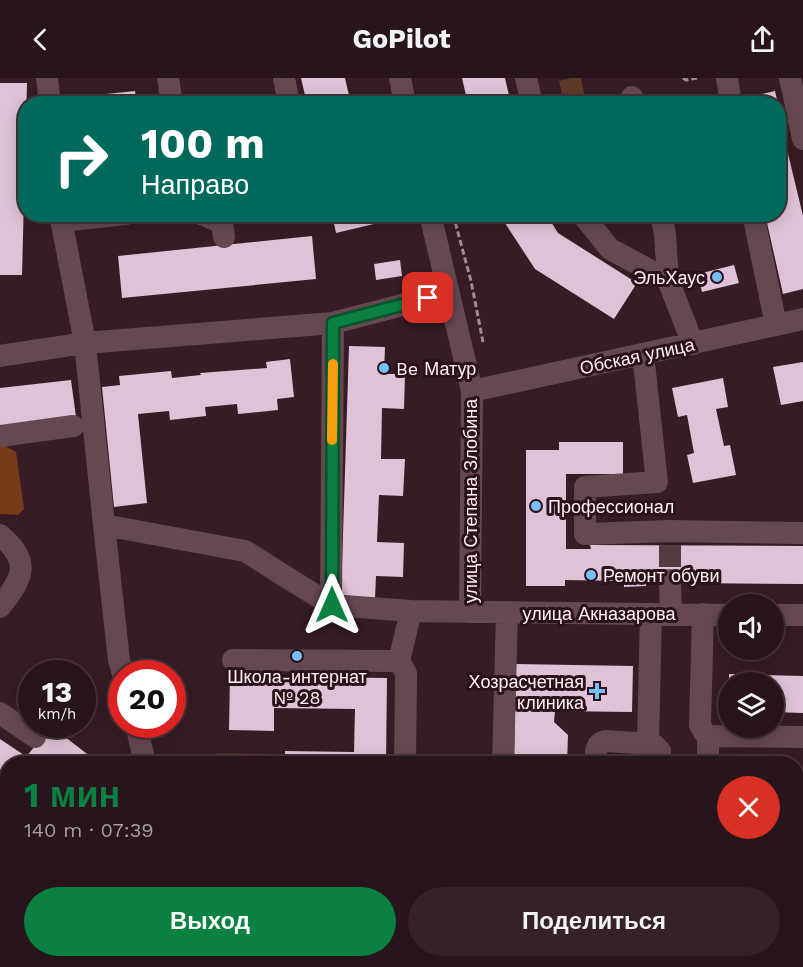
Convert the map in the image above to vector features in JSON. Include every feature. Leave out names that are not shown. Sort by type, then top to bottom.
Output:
[{"type":"street","points":[[47,78],[49,96]]},
{"type":"street","points":[[168,78],[171,96]]},
{"type":"street","points":[[284,78],[288,96]]},
{"type":"street","points":[[399,78],[403,96]]},
{"type":"street","points":[[526,78],[530,96]]},
{"type":"street","points":[[727,78],[730,96]]},
{"type":"street","points":[[790,78],[803,139]]},
{"type":"street","points":[[62,222],[86,343],[119,660]]},
{"type":"street","points":[[220,222],[222,223],[224,237]]},
{"type":"street","name":"улица Степана Злобина","points":[[432,222],[472,391],[470,612]]},
{"type":"street","points":[[588,222],[610,249],[668,280]]},
{"type":"street","points":[[663,222],[668,280],[693,344]]},
{"type":"street","points":[[755,222],[776,325]]},
{"type":"street","points":[[0,356],[86,343],[333,323],[448,293]]},
{"type":"street","name":"Обская улица","points":[[472,391],[803,319]]},
{"type":"street","points":[[332,605],[333,323]]},
{"type":"street","points":[[643,354],[657,482],[585,487],[585,534],[669,538],[803,533]]},
{"type":"street","points":[[0,436],[73,426]]},
{"type":"street","points":[[104,525],[245,551],[332,605]]},
{"type":"street","points":[[0,535],[19,556],[21,569],[16,586],[0,607]]},
{"type":"street","points":[[648,742],[661,614],[670,580]]},
{"type":"street","name":"улица Акназарова","points":[[332,605],[411,611],[718,615]]},
{"type":"street","points":[[405,756],[406,673],[399,661],[411,611]]},
{"type":"street","points":[[504,756],[507,612]]},
{"type":"street","points":[[702,614],[700,725],[708,736],[708,756]]},
{"type":"street","points":[[784,615],[803,615]]},
{"type":"street","points":[[233,660],[399,661]]},
{"type":"street","points":[[0,713],[18,725]]},
{"type":"street","points":[[708,736],[803,737]]},
{"type":"street","points":[[139,738],[143,756]]},
{"type":"street","points":[[596,756],[596,749],[602,742],[648,742],[657,747],[660,756]]},
{"type":"path","points":[[683,78],[686,80],[697,78]]},
{"type":"path","points":[[455,222],[471,281],[485,350]]},
{"type":"shaded area","points":[[581,78],[585,96],[562,96],[559,81]]},
{"type":"shaded area","points":[[0,443],[16,452],[24,509],[18,515],[0,514]]},
{"type":"shaded area","points":[[217,753],[277,754],[277,756],[217,756]]},
{"type":"building","points":[[301,78],[345,78],[349,96],[305,96]]},
{"type":"building","points":[[462,78],[505,78],[509,96],[466,96]]},
{"type":"building","points":[[0,83],[27,83],[27,96],[18,96],[18,222],[23,222],[22,275],[0,275]]},
{"type":"building","points":[[135,91],[136,96],[97,96]]},
{"type":"building","points":[[775,91],[776,96],[752,96]]},
{"type":"building","points":[[786,145],[803,216],[803,289],[783,294],[767,222],[786,222]]},
{"type":"building","points":[[334,222],[378,222],[378,223],[336,233]]},
{"type":"building","points":[[504,222],[551,222],[558,233],[637,283],[614,319],[535,269]]},
{"type":"building","points":[[312,236],[316,279],[122,298],[118,256]]},
{"type":"building","points":[[400,260],[402,276],[376,280],[374,264]]},
{"type":"building","points":[[734,265],[739,283],[702,292],[698,274]]},
{"type":"building","points":[[349,346],[385,347],[384,374],[405,374],[404,409],[382,408],[381,459],[405,459],[403,496],[379,495],[377,542],[404,543],[403,577],[376,576],[375,599],[341,598]]},
{"type":"building","points":[[290,359],[294,397],[277,399],[278,410],[238,414],[237,404],[205,407],[206,416],[170,420],[169,411],[138,414],[147,503],[114,507],[102,387],[120,385],[119,376],[171,371],[172,378],[201,375],[200,373],[267,368],[266,362]]},
{"type":"building","points":[[803,362],[803,401],[781,405],[773,367]]},
{"type":"building","points":[[723,378],[728,407],[716,409],[724,446],[730,445],[736,475],[693,483],[687,455],[694,453],[687,415],[678,417],[672,388]]},
{"type":"building","points":[[71,380],[76,417],[0,426],[0,388]]},
{"type":"building","points":[[559,442],[623,442],[623,474],[566,474],[566,549],[591,549],[590,545],[803,546],[803,584],[682,583],[682,580],[646,580],[646,586],[624,587],[624,581],[565,580],[565,586],[526,586],[526,450],[559,450]]},
{"type":"building","points":[[516,664],[633,666],[632,712],[555,711],[554,722],[568,735],[567,756],[514,756]]},
{"type":"building","points":[[784,675],[803,676],[803,713],[784,712]]},
{"type":"building","points":[[230,676],[387,678],[386,756],[285,756],[285,751],[354,752],[355,709],[274,708],[274,731],[229,730]]},
{"type":"building","points":[[41,738],[66,738],[90,756],[27,756]]},
{"type":"building","points":[[0,739],[24,755],[23,756],[0,756]]},
{"type":"tunnel","points":[[670,545],[670,580]]},
{"type":"slow traffic","points":[[332,440],[333,364]]},
{"type":"place","name":"ЭльХаус","points":[[717,277]]},
{"type":"place","name":"Be Матур","points":[[384,368]]},
{"type":"place","name":"Профессионал","points":[[536,506]]},
{"type":"place","name":"Ремонт обуви","points":[[591,575]]},
{"type":"place","name":"Школа-интернат № 28","points":[[297,656]]},
{"type":"place","name":"Хозрасчетная клиника","points":[[597,691]]},
{"type":"route","points":[[332,605],[333,323],[428,298]]}]
